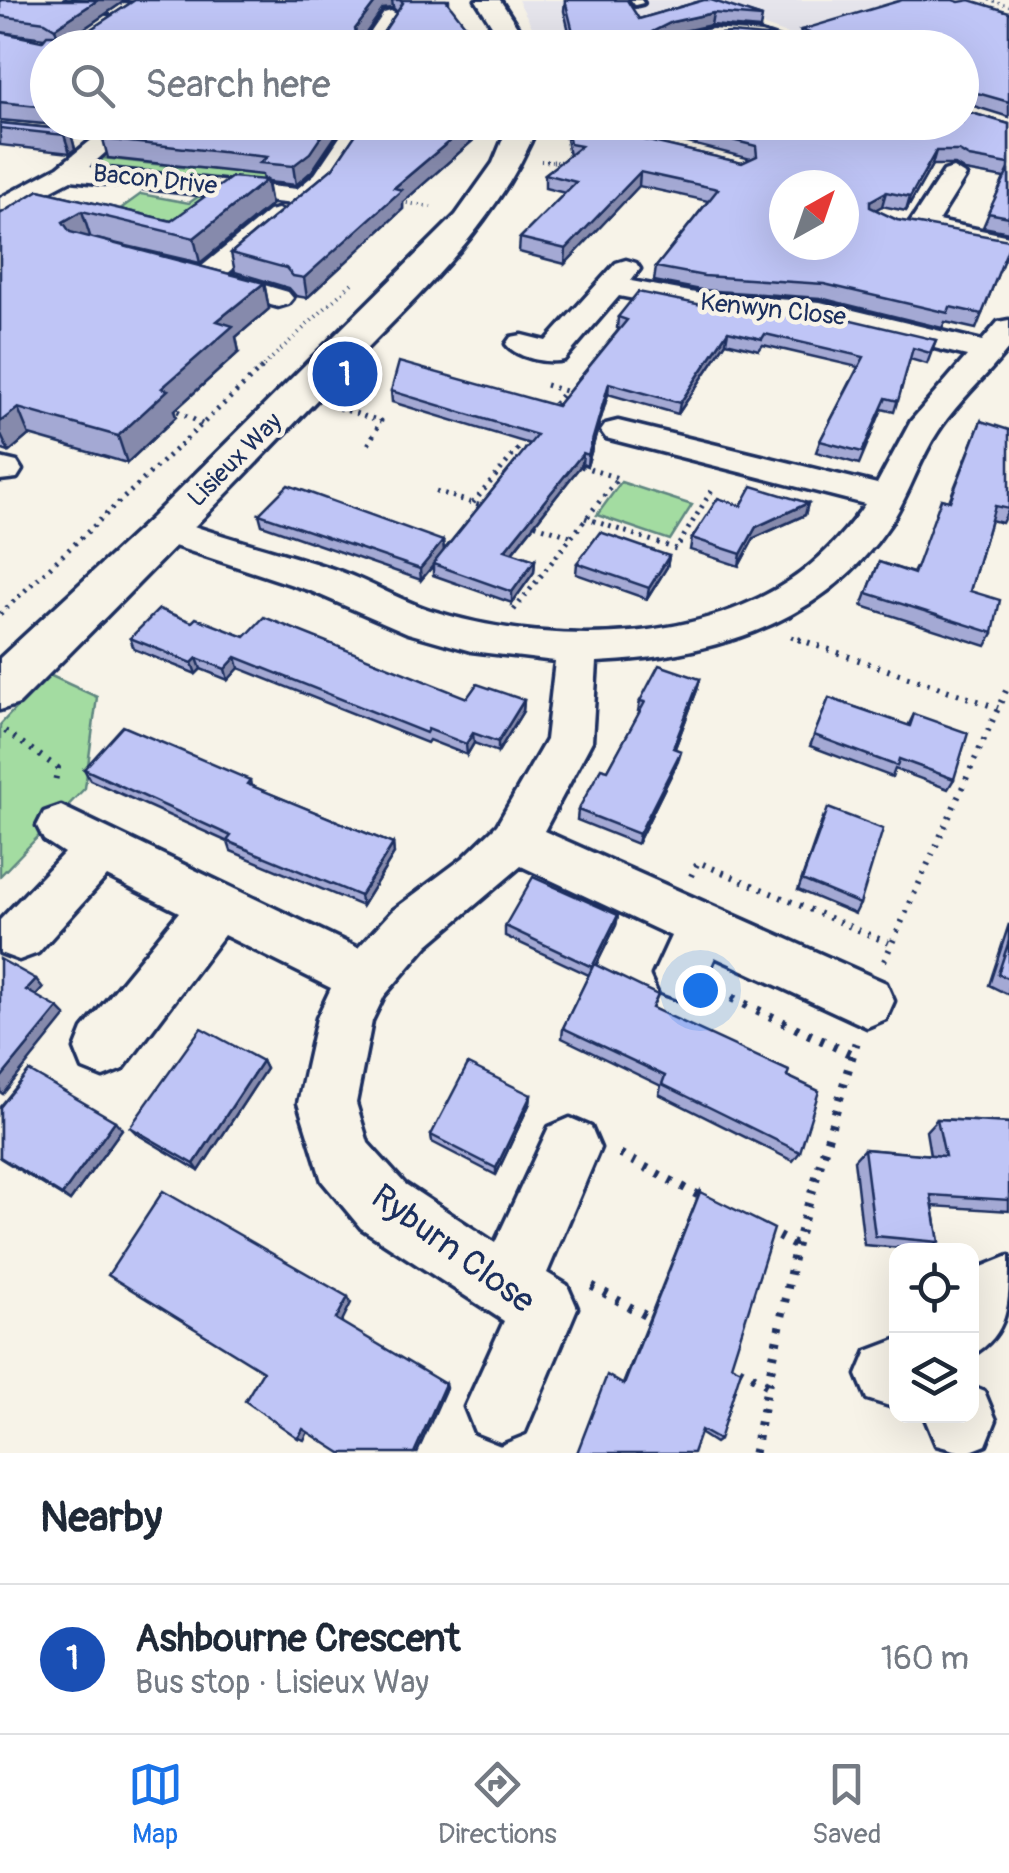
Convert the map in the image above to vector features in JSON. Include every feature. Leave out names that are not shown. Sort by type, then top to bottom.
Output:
[{"type":"street","points":[[76,0],[139,4]]},
{"type":"street","points":[[488,0],[507,30]]},
{"type":"street","points":[[104,26],[139,4]]},
{"type":"street","points":[[382,30],[391,17]]},
{"type":"street","points":[[91,140],[109,142]]},
{"type":"street","points":[[206,276],[324,179],[350,140]]},
{"type":"street","name":"Lisieux Way","points":[[0,690],[166,530],[468,222],[518,140]]},
{"type":"street","points":[[632,149],[642,140]]},
{"type":"street","name":"Bacon Drive","points":[[0,208],[66,172],[109,142]]},
{"type":"street","points":[[632,149],[674,150]]},
{"type":"street","name":"Bacon Drive","points":[[66,172],[303,197]]},
{"type":"street","points":[[952,176],[908,223],[1009,244]]},
{"type":"street","points":[[124,257],[278,298]]},
{"type":"street","name":"Kenwyn Close","points":[[538,355],[620,278],[701,303],[820,311],[999,341]]},
{"type":"street","points":[[166,530],[328,582],[422,622],[492,639],[577,648],[650,644],[710,633],[798,593],[831,569],[862,536],[888,498],[926,422],[999,341]]},
{"type":"street","points":[[618,431],[721,475],[802,474],[888,498]]},
{"type":"street","name":"Ryburn Close","points":[[500,1407],[544,1308],[517,1267],[383,1206],[344,1160],[327,1102],[346,1018],[366,978],[410,928],[481,873],[514,840],[568,740],[577,648]]},
{"type":"street","points":[[19,936],[80,837],[366,978]]},
{"type":"street","points":[[514,840],[867,1001]]},
{"type":"street","points":[[103,1049],[216,905]]},
{"type":"street","points":[[680,975],[688,920]]},
{"type":"street","points":[[517,1267],[570,1148]]},
{"type":"street","points":[[979,1313],[996,1292],[1009,1288]]},
{"type":"path","points":[[989,0],[1009,6]]},
{"type":"path","points":[[510,158],[565,162],[632,149]]},
{"type":"path","points":[[392,200],[431,207]]},
{"type":"path","points":[[0,614],[364,272]]},
{"type":"path","points":[[538,355],[530,380],[565,391],[542,419]]},
{"type":"path","points":[[300,394],[382,421],[366,447]]},
{"type":"path","points":[[166,403],[176,413],[202,424]]},
{"type":"path","points":[[472,503],[530,434]]},
{"type":"path","points":[[518,448],[535,453]]},
{"type":"path","points":[[492,639],[618,478],[568,463]]},
{"type":"path","points":[[585,518],[676,549],[721,475]]},
{"type":"path","points":[[436,491],[489,509]]},
{"type":"path","points":[[521,520],[570,536]]},
{"type":"path","points":[[744,620],[998,708]]},
{"type":"path","points":[[754,1453],[796,1246],[867,1001],[1009,684]]},
{"type":"path","points":[[0,728],[58,768],[52,798],[80,837]]},
{"type":"path","points":[[688,920],[698,862],[892,944]]},
{"type":"path","points":[[680,975],[853,1055]]},
{"type":"path","points":[[570,1148],[577,1132],[712,1202]]},
{"type":"path","points":[[763,1228],[796,1246]]},
{"type":"path","points":[[517,1267],[664,1326]]},
{"type":"path","points":[[716,1356],[768,1385]]},
{"type":"shaded area","points":[[518,0],[971,0],[1009,11],[1009,52],[979,49],[979,30],[776,30],[696,2],[638,18],[641,30],[534,30]]},
{"type":"green space","points":[[201,155],[288,176],[268,187],[107,171],[98,166],[103,158],[188,168]]},
{"type":"green space","points":[[203,193],[225,198],[188,227],[116,212],[141,194],[189,203]]},
{"type":"green space","points":[[621,482],[692,505],[670,540],[597,515]]},
{"type":"green space","points":[[47,674],[97,697],[85,788],[0,876],[0,725]]},
{"type":"building","points":[[0,0],[98,0],[55,28],[45,22],[0,16]]},
{"type":"building","points":[[135,0],[377,0],[355,30],[90,30]]},
{"type":"building","points":[[400,0],[446,0],[466,30],[385,30],[403,3]]},
{"type":"building","points":[[565,0],[627,0],[639,19],[704,0],[762,17],[713,13],[672,22],[656,30],[572,30]]},
{"type":"building","points":[[902,0],[970,0],[1009,12],[1009,102],[979,93],[979,30],[801,30]]},
{"type":"building","points":[[0,32],[30,38],[30,105],[0,102]]},
{"type":"building","points":[[979,115],[1009,124],[1009,164],[969,157],[959,151],[936,151],[910,197],[886,192],[870,201],[870,207],[897,220],[1009,240],[982,314],[950,307],[948,313],[824,284],[704,276],[656,267],[718,189],[640,172],[566,249],[520,238],[576,182],[545,174],[581,146],[570,144],[569,140],[644,140],[742,163],[757,156],[756,146],[732,140],[979,140]]},
{"type":"building","points":[[0,123],[30,126],[30,131],[0,128]]},
{"type":"building","points":[[112,140],[319,140],[293,166],[260,163],[267,157]]},
{"type":"building","points":[[352,140],[451,140],[394,188],[402,190],[304,278],[293,276],[286,268],[231,253],[333,168]]},
{"type":"building","points":[[1009,169],[1009,217],[988,213]]},
{"type":"building","points":[[232,177],[266,180],[194,238],[82,211],[63,222],[70,232],[264,283],[217,321],[233,326],[162,388],[168,390],[118,436],[18,408],[0,422],[0,214],[39,190],[171,221]]},
{"type":"building","points":[[638,292],[702,305],[822,313],[936,340],[930,353],[913,348],[898,401],[886,398],[862,452],[820,441],[864,357],[765,334],[762,339],[728,331],[680,403],[609,383],[588,455],[583,453],[505,550],[535,560],[512,592],[433,564],[537,435],[391,391],[399,362],[557,406],[627,320],[618,317]]},
{"type":"building","points":[[981,421],[1009,430],[1009,509],[995,506],[970,591],[1000,600],[993,633],[867,593],[879,562],[914,574],[941,499],[950,501]]},
{"type":"building","points":[[288,485],[443,541],[420,569],[259,514]]},
{"type":"building","points":[[752,486],[808,503],[756,527],[741,554],[692,538],[718,498],[741,506]]},
{"type":"building","points":[[600,532],[669,556],[649,588],[577,563]]},
{"type":"building","points":[[159,609],[245,637],[264,617],[467,698],[477,684],[524,700],[498,742],[473,733],[466,744],[428,729],[426,733],[236,657],[225,669],[197,658],[192,663],[130,638]]},
{"type":"building","points":[[659,665],[700,679],[673,748],[681,751],[639,834],[578,810],[601,768],[608,770],[645,702],[640,701]]},
{"type":"building","points":[[829,698],[910,726],[914,714],[968,733],[954,779],[899,759],[897,766],[814,735]]},
{"type":"building","points":[[123,726],[250,780],[247,784],[393,844],[360,896],[227,841],[231,836],[84,769]]},
{"type":"building","points":[[828,808],[883,829],[860,904],[802,880]]},
{"type":"building","points":[[533,877],[618,915],[592,967],[505,926]]},
{"type":"building","points":[[1009,941],[1009,979],[998,974]]},
{"type":"building","points":[[0,959],[36,979],[26,990],[58,1008],[0,1079]]},
{"type":"building","points":[[594,964],[658,995],[652,1008],[789,1071],[787,1076],[819,1091],[800,1152],[662,1084],[665,1076],[563,1028]]},
{"type":"building","points":[[201,1028],[262,1061],[194,1164],[130,1127]]},
{"type":"building","points":[[468,1064],[531,1095],[496,1168],[431,1135]]},
{"type":"building","points":[[29,1071],[115,1121],[62,1195],[0,1157],[0,1107]]},
{"type":"building","points":[[937,1119],[1009,1123],[1009,1200],[931,1195],[939,1242],[875,1236],[864,1149],[945,1156]]},
{"type":"building","points":[[163,1191],[348,1297],[336,1319],[445,1384],[414,1453],[341,1453],[303,1429],[298,1438],[245,1401],[263,1371],[108,1275]]},
{"type":"building","points":[[700,1192],[774,1229],[731,1365],[741,1370],[719,1440],[701,1430],[693,1453],[577,1453],[607,1375],[624,1385]]},
{"type":"place","name":"Ashbourne Crescent","points":[[345,374]]}]
